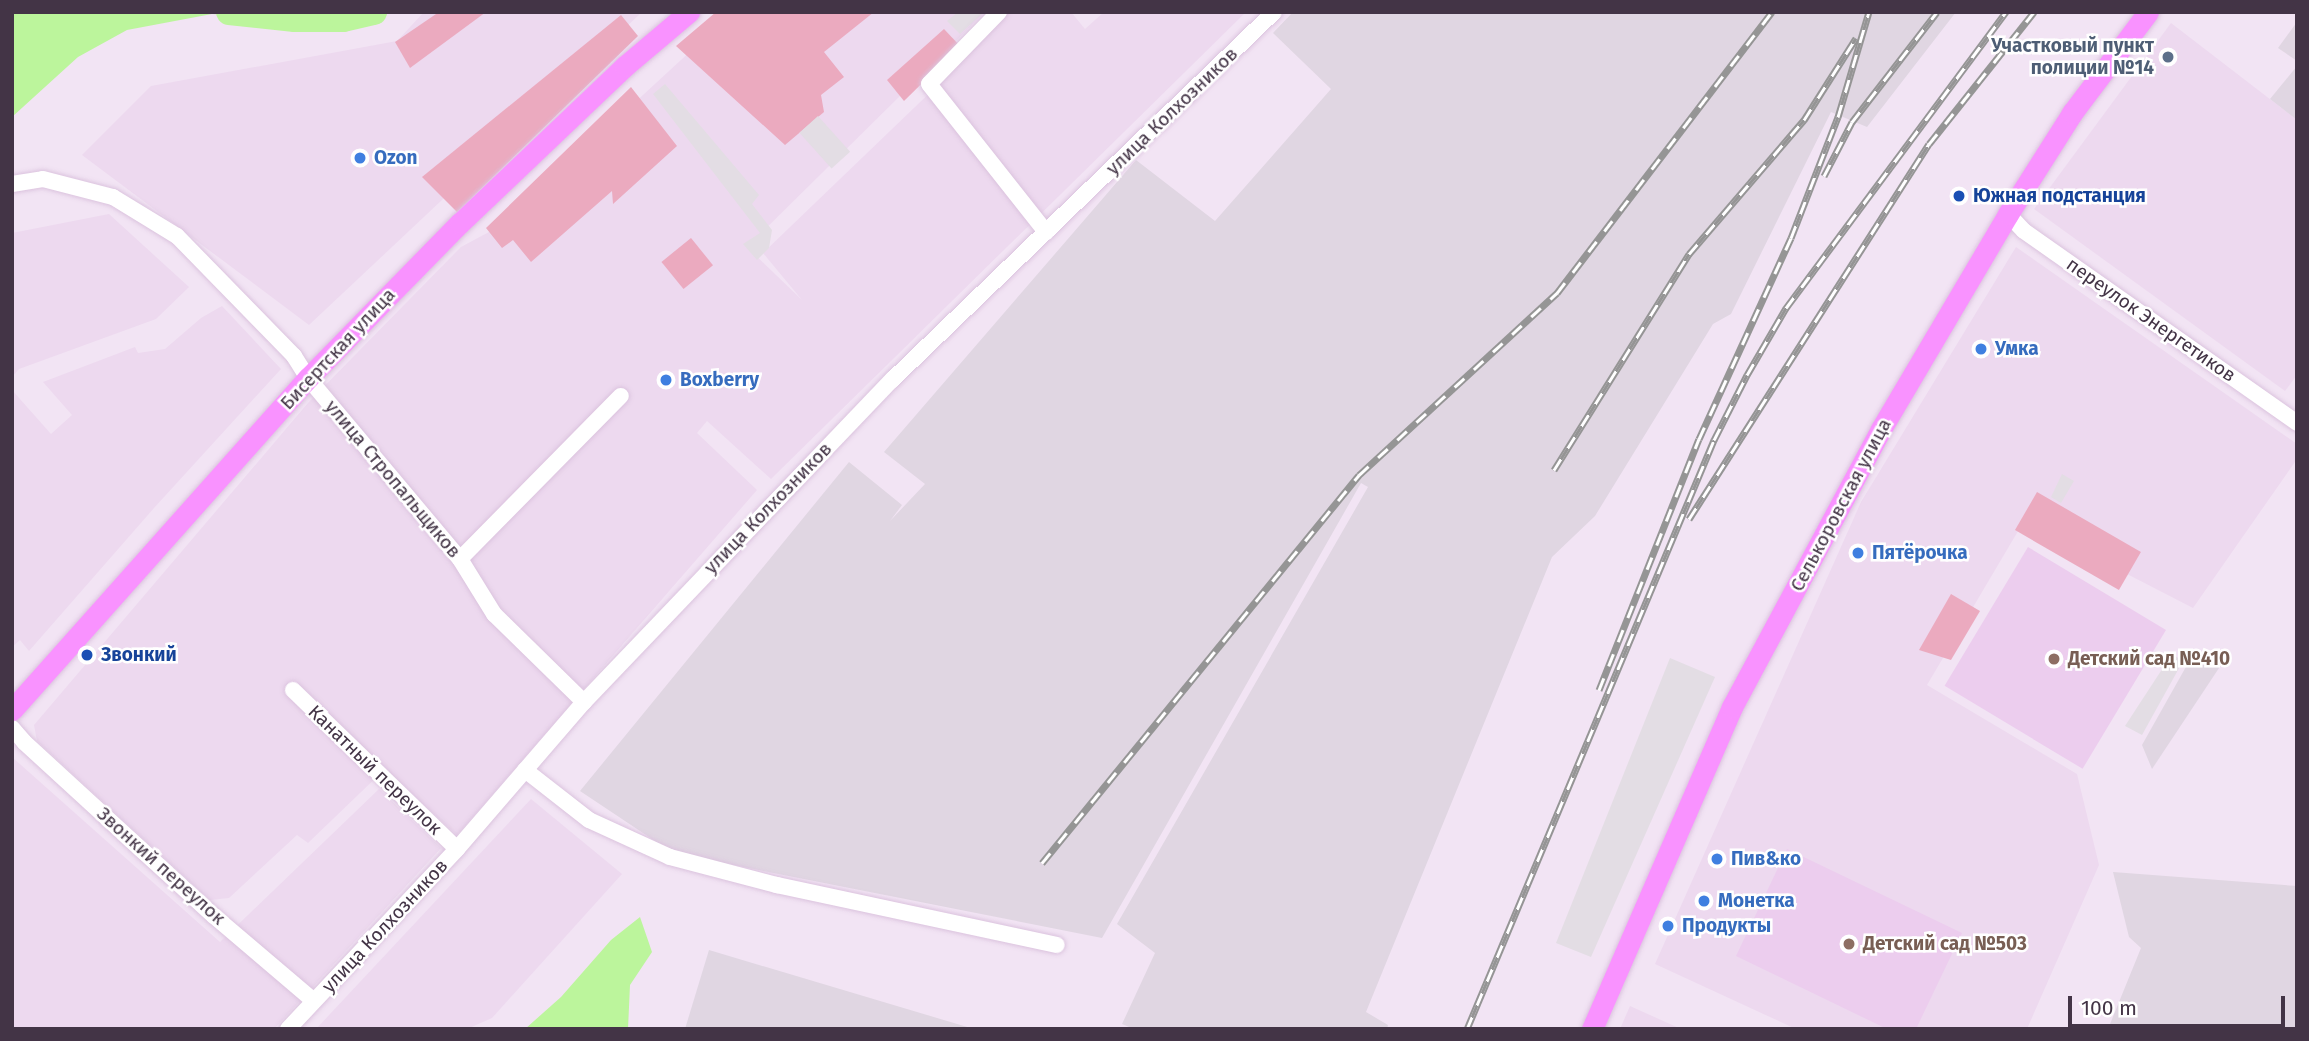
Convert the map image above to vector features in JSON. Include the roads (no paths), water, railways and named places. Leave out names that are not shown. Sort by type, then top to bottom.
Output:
[{"type":"main road","name":"Бисертская улица","points":[[12,710],[308,378],[460,223],[625,66],[689,12]]},
{"type":"main road","name":"Селькоровская улица","points":[[1592,1029],[1732,707],[1881,429],[2008,214],[2072,113],[2148,12]]},
{"type":"street","points":[[999,12],[929,85],[1046,232]]},
{"type":"street","name":"улица Колхозников","points":[[288,1029],[457,849],[584,702],[892,380],[1274,12]]},
{"type":"street","name":"улица Стропальщиков","points":[[12,184],[43,179],[113,197],[177,236],[294,356],[308,378],[460,559],[494,614],[584,702]]},
{"type":"street","name":"переулок Энергетиков","points":[[2008,214],[2024,231],[2297,423]]},
{"type":"street","points":[[460,559],[621,396]]},
{"type":"street","name":"Канатный переулок","points":[[293,690],[457,849]]},
{"type":"street","name":"Звонкий переулок","points":[[12,728],[214,916],[314,1001]]},
{"type":"street","points":[[525,770],[589,820],[670,857],[776,885],[1057,945]]},
{"type":"waterway","points":[[229,12],[295,19],[343,19],[374,12]]},
{"type":"railway","points":[[1042,863],[1359,475],[1557,293],[1772,12]]},
{"type":"railway","points":[[1599,690],[1699,439],[1791,238],[1838,117],[1869,12]]},
{"type":"railway","points":[[1824,176],[1852,122],[1937,12]]},
{"type":"railway","points":[[1467,1029],[1714,440],[1747,375],[1786,308],[2006,12]]},
{"type":"railway","points":[[1689,519],[1929,144],[2034,12]]},
{"type":"railway","points":[[1554,470],[1689,254],[1804,120],[1856,38]]},
{"type":"place","name":"Участковый пункт полиции №14","points":[[2168,57]]},
{"type":"place","name":"Ozon","points":[[360,158]]},
{"type":"place","name":"Южная подстанция","points":[[1959,196]]},
{"type":"place","name":"Умка","points":[[1981,349]]},
{"type":"place","name":"Boxberry","points":[[666,380]]},
{"type":"place","name":"Пятёрочка","points":[[1858,553]]},
{"type":"place","name":"Звонкий","points":[[87,655]]},
{"type":"place","name":"Детский сад №410","points":[[2054,659]]},
{"type":"place","name":"Пив&ко","points":[[1717,859]]},
{"type":"place","name":"Монетка","points":[[1704,901]]},
{"type":"place","name":"Продукты","points":[[1668,926]]},
{"type":"place","name":"Детский сад №503","points":[[1849,944]]}]
